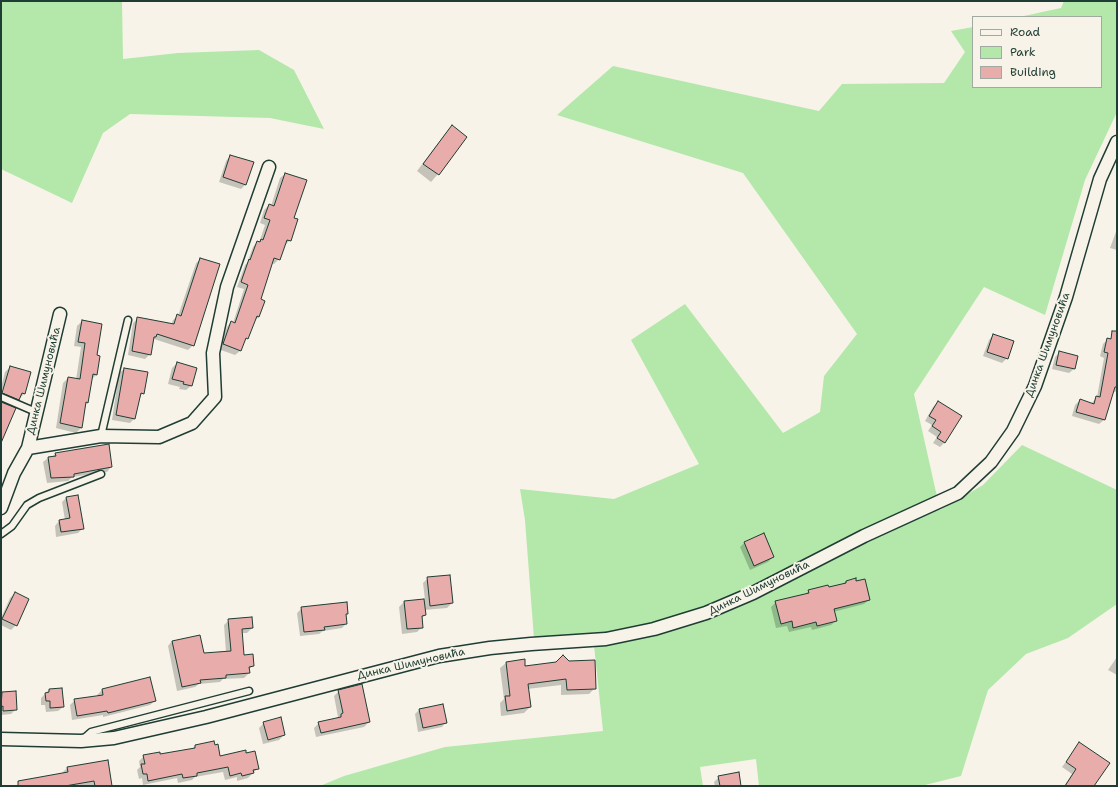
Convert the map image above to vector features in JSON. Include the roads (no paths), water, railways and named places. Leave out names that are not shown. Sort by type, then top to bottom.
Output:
[{"type":"street","name":"Динка Шимуновића","points":[[1,739],[81,741],[114,738],[160,728],[439,656],[490,648],[606,639],[654,629],[706,613],[753,593],[864,536],[958,493],[991,462],[1013,431],[1035,386],[1066,297],[1100,179],[1117,142]]},
{"type":"street","name":"Динка Шимуновића","points":[[28,448],[101,436],[159,437],[192,423],[215,397],[213,353],[227,287],[269,167]]},
{"type":"street","name":"Динка Шимуновића","points":[[1,508],[14,473],[28,448],[60,314]]},
{"type":"lane","points":[[101,436],[128,320]]},
{"type":"lane","points":[[1,397],[36,412]]},
{"type":"lane","points":[[1,534],[12,526],[27,505],[46,495],[101,474]]},
{"type":"lane","points":[[81,741],[91,732],[249,691]]}]
